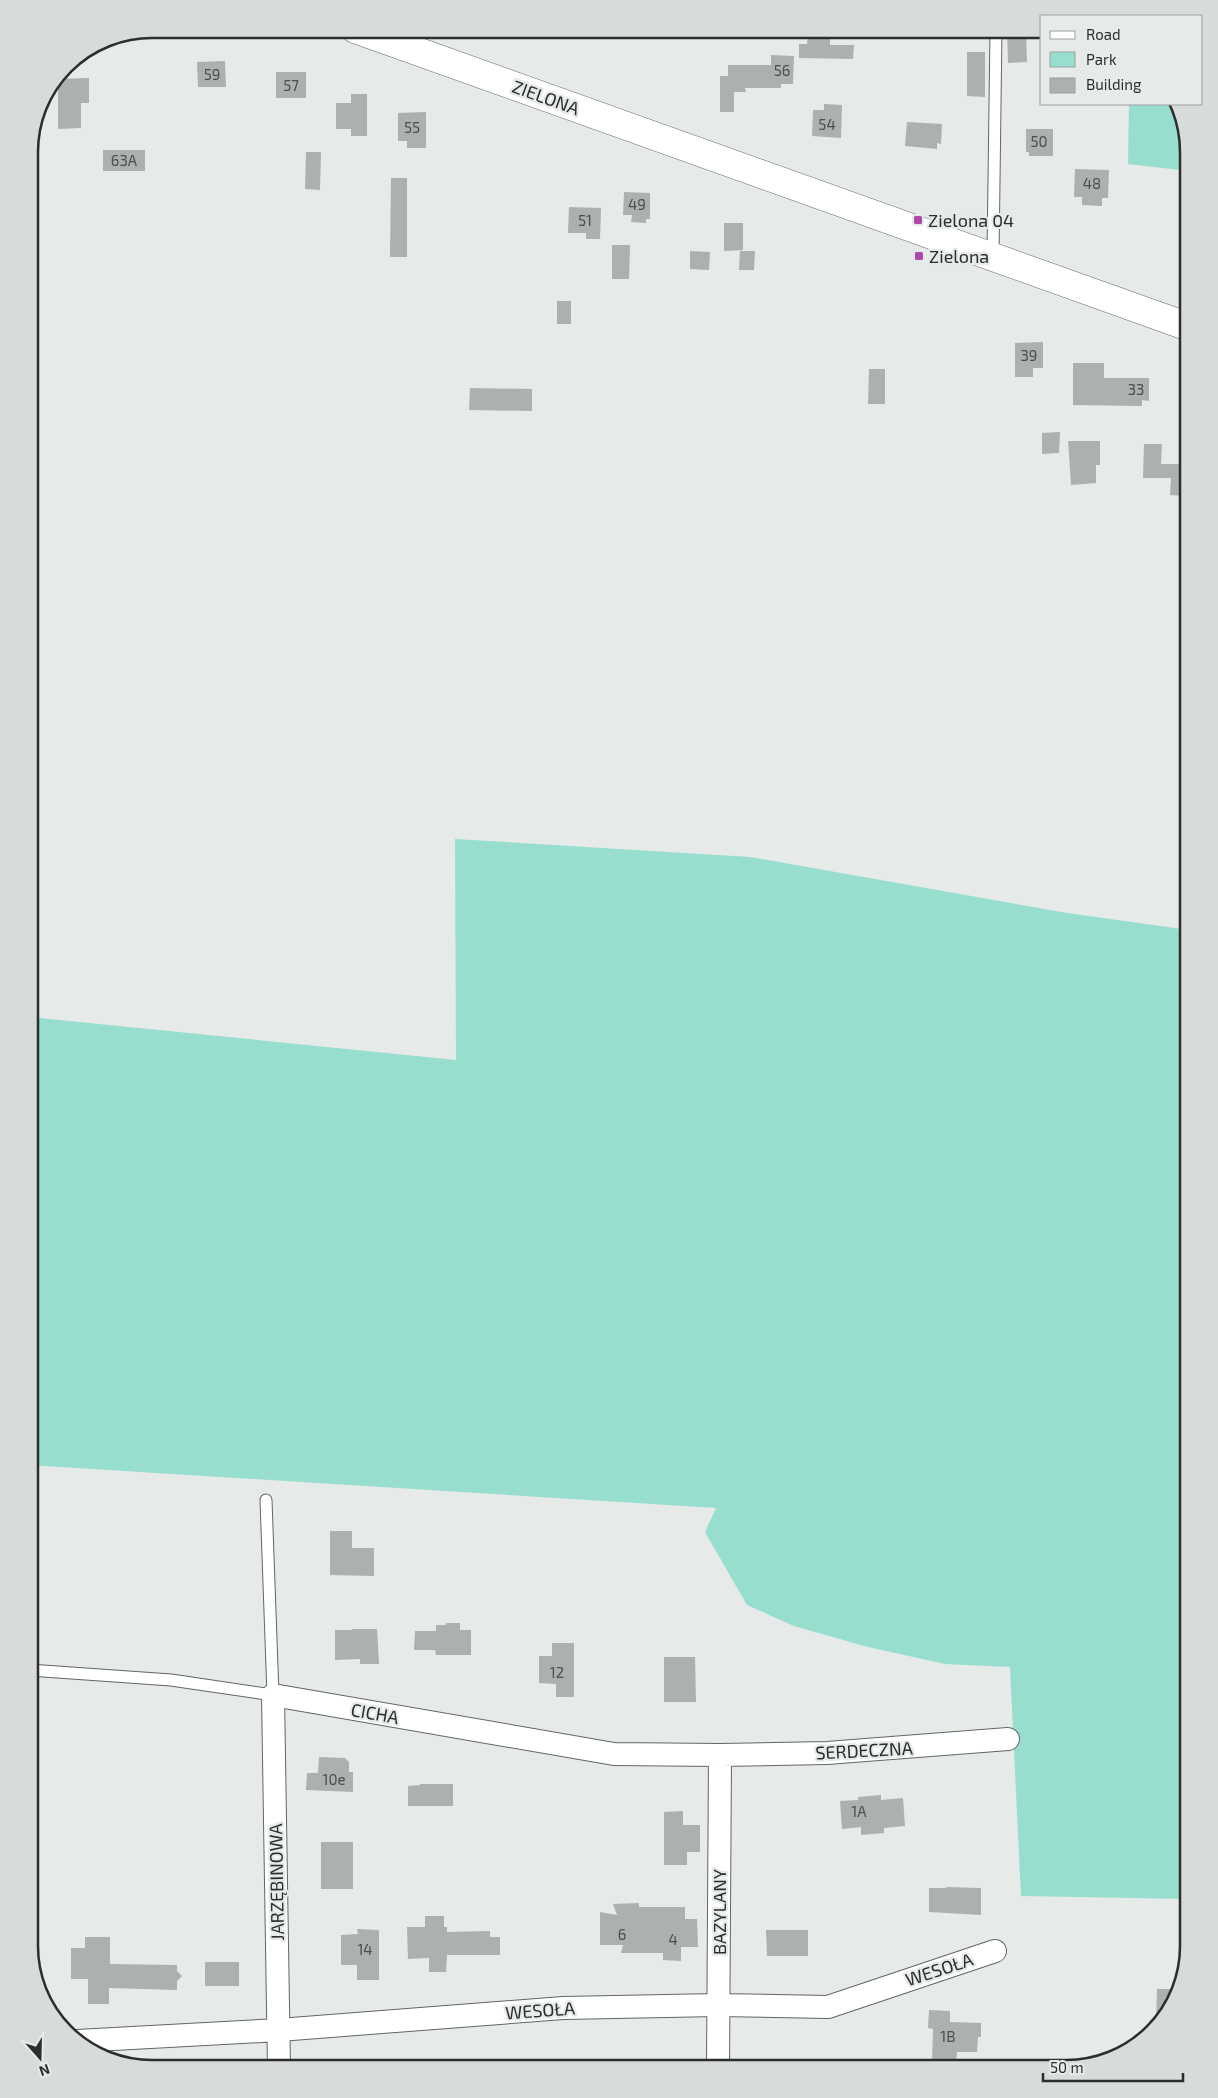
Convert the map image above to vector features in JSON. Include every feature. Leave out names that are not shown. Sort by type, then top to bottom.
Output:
[{"type":"street","name":"ZIELONA","points":[[378,37],[1180,324]]},
{"type":"street","name":"CICHA","points":[[273,1695],[614,1754],[720,1755]]},
{"type":"street","name":"JARZĘBINOWA","points":[[273,1695],[279,2060]]},
{"type":"street","name":"SERDECZNA","points":[[720,1755],[837,1752],[1008,1740]]},
{"type":"street","name":"BAZYLANY","points":[[718,2060],[720,1755]]},
{"type":"street","name":"WESOŁA","points":[[89,2041],[279,2030],[563,2008],[718,2005],[828,2007],[995,1951]]},
{"type":"lane","points":[[993,256],[996,38]]},
{"type":"lane","points":[[266,1500],[273,1695]]},
{"type":"lane","name":"CICHA","points":[[38,1671],[171,1680],[273,1695]]},
{"type":"green space","points":[[1129,105],[1171,105],[1180,137],[1180,170],[1128,164]]},
{"type":"green space","points":[[455,839],[750,857],[1067,913],[1180,929],[1180,1899],[1021,1896],[1010,1667],[945,1664],[868,1647],[794,1626],[747,1605],[705,1532],[716,1508],[38,1466],[38,1018],[456,1060]]},
{"type":"building","points":[[808,38],[830,38],[830,45],[854,45],[853,59],[799,58],[799,44],[807,44]]},
{"type":"building","points":[[1007,38],[1026,38],[1027,62],[1008,63]]},
{"type":"building","points":[[967,52],[985,52],[985,97],[967,96]]},
{"type":"building","points":[[771,55],[794,56],[793,84],[781,84],[781,88],[745,88],[746,92],[734,92],[734,112],[720,112],[720,76],[728,76],[728,65],[771,65]]},
{"type":"building","points":[[225,61],[226,87],[198,87],[197,62]]},
{"type":"building","points":[[276,72],[306,72],[306,98],[276,98]]},
{"type":"building","points":[[89,78],[89,103],[81,103],[81,128],[58,129],[58,87],[64,79]]},
{"type":"building","points":[[351,94],[367,94],[367,136],[351,136],[351,129],[336,129],[336,103],[351,103]]},
{"type":"building","points":[[824,104],[842,105],[841,138],[812,136],[813,110],[824,110]]},
{"type":"building","points":[[426,112],[426,148],[407,148],[407,141],[398,141],[398,113]]},
{"type":"building","points":[[907,122],[942,124],[941,144],[937,143],[937,149],[905,146]]},
{"type":"building","points":[[1026,129],[1053,129],[1053,156],[1029,156],[1029,152],[1026,152]]},
{"type":"building","points":[[103,150],[145,150],[145,171],[103,171]]},
{"type":"building","points":[[306,152],[321,152],[320,190],[305,189]]},
{"type":"building","points":[[1075,169],[1109,170],[1108,198],[1102,198],[1102,206],[1082,205],[1082,197],[1074,197]]},
{"type":"building","points":[[391,178],[407,178],[407,257],[390,257]]},
{"type":"building","points":[[624,192],[650,193],[650,219],[646,219],[646,223],[631,222],[632,215],[623,215]]},
{"type":"building","points":[[569,207],[601,208],[600,239],[586,239],[586,233],[568,233]]},
{"type":"building","points":[[724,223],[743,223],[743,250],[724,251]]},
{"type":"building","points":[[612,245],[630,245],[629,279],[612,279]]},
{"type":"building","points":[[690,251],[710,252],[709,270],[690,269]]},
{"type":"building","points":[[740,251],[755,251],[754,270],[739,270]]},
{"type":"building","points":[[557,301],[571,301],[571,324],[557,324]]},
{"type":"building","points":[[1043,342],[1043,368],[1033,368],[1033,377],[1015,377],[1015,343]]},
{"type":"building","points":[[1073,363],[1104,363],[1104,378],[1149,378],[1149,401],[1142,400],[1142,406],[1073,405]]},
{"type":"building","points":[[869,369],[885,369],[885,404],[868,404]]},
{"type":"building","points":[[470,388],[532,389],[532,411],[469,410]]},
{"type":"building","points":[[1060,432],[1059,453],[1042,454],[1042,433]]},
{"type":"building","points":[[1068,441],[1100,441],[1100,465],[1096,465],[1096,483],[1071,485]]},
{"type":"building","points":[[1144,444],[1162,444],[1161,464],[1180,464],[1180,496],[1170,495],[1171,478],[1143,478]]},
{"type":"building","points":[[330,1531],[352,1531],[352,1548],[374,1548],[374,1576],[330,1575]]},
{"type":"building","points":[[446,1623],[460,1623],[460,1630],[471,1630],[471,1655],[436,1655],[435,1650],[414,1650],[415,1631],[436,1631],[436,1625],[446,1625]]},
{"type":"building","points":[[377,1629],[379,1664],[360,1664],[360,1659],[335,1660],[335,1630]]},
{"type":"building","points":[[552,1643],[574,1643],[574,1697],[556,1697],[556,1684],[539,1683],[539,1656],[552,1656]]},
{"type":"building","points":[[664,1657],[695,1657],[696,1702],[664,1702]]},
{"type":"building","points":[[319,1757],[345,1758],[349,1762],[349,1772],[353,1772],[353,1792],[306,1790],[307,1773],[318,1773]]},
{"type":"building","points":[[453,1784],[453,1806],[408,1806],[408,1786]]},
{"type":"building","points":[[881,1795],[881,1800],[903,1798],[905,1826],[884,1828],[884,1833],[861,1835],[861,1827],[842,1829],[840,1801],[858,1800],[858,1797]]},
{"type":"building","points":[[683,1811],[683,1825],[700,1825],[700,1852],[687,1852],[687,1865],[664,1865],[664,1812]]},
{"type":"building","points":[[321,1842],[353,1842],[353,1889],[321,1889]]},
{"type":"building","points":[[929,1888],[981,1888],[981,1915],[929,1912]]},
{"type":"building","points":[[639,1903],[639,1907],[685,1907],[685,1919],[697,1919],[698,1947],[681,1947],[681,1961],[663,1960],[663,1953],[621,1953],[623,1945],[600,1945],[600,1912],[617,1915],[613,1904]]},
{"type":"building","points":[[425,1916],[444,1916],[444,1927],[447,1927],[447,1932],[490,1931],[490,1937],[500,1937],[500,1955],[447,1955],[446,1972],[429,1972],[429,1958],[408,1959],[407,1927],[425,1927]]},
{"type":"building","points":[[357,1929],[379,1930],[379,1980],[357,1980],[357,1965],[341,1965],[341,1935],[358,1934]]},
{"type":"building","points":[[766,1930],[808,1930],[808,1956],[767,1956]]},
{"type":"building","points":[[85,1937],[110,1937],[110,1964],[177,1965],[177,1971],[182,1976],[177,1981],[177,1990],[109,1988],[109,2004],[88,2004],[88,1979],[71,1979],[71,1948],[85,1948]]},
{"type":"building","points":[[205,1962],[239,1962],[239,1986],[205,1986]]},
{"type":"building","points":[[1157,1989],[1172,1989],[1165,2003],[1156,2017]]},
{"type":"building","points":[[929,2010],[950,2011],[950,2022],[981,2023],[981,2037],[978,2037],[977,2052],[957,2052],[956,2060],[932,2060],[933,2029],[928,2028]]},
{"type":"place","name":"Zielona 04","points":[[918,220]]},
{"type":"place","name":"Zielona","points":[[919,256]]}]
